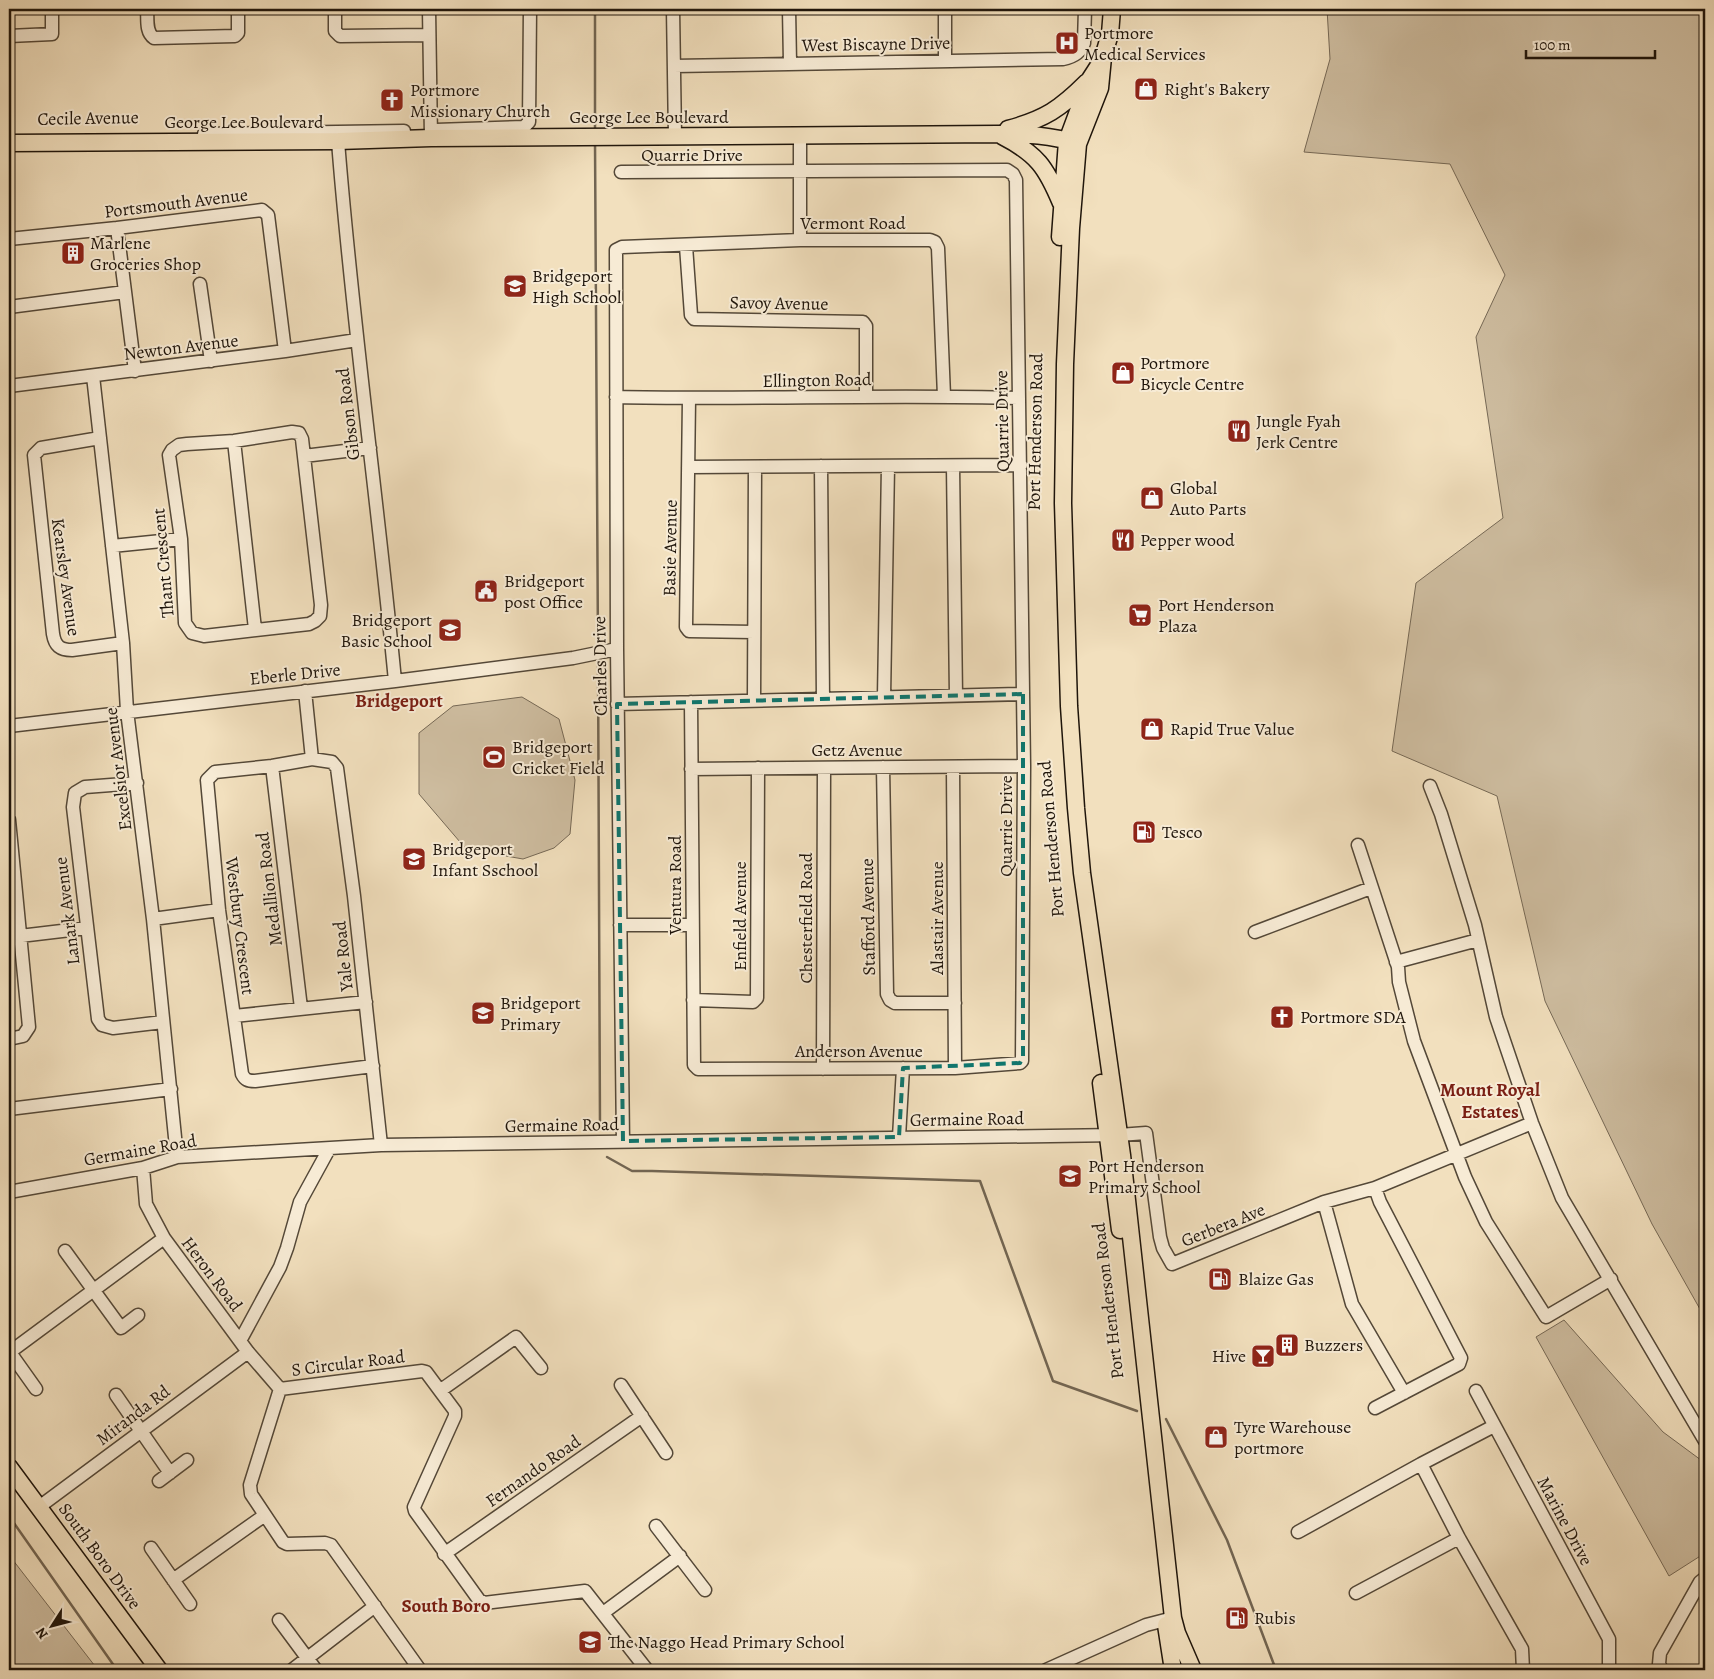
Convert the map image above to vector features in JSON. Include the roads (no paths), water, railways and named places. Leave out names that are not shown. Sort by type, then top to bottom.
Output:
[{"type":"main road","name":"Port Henderson Road","points":[[1112,9],[1110,34],[1103,57],[1100,88],[1073,142],[1065,364],[1063,503],[1069,706],[1082,873],[1169,1619]]},
{"type":"main road","name":"Port Henderson Road","points":[[1103,57],[1090,79],[1073,142],[1062,206],[1052,503],[1059,576],[1065,800],[1071,874],[1102,1088],[1113,1135]]},
{"type":"main road","points":[[992,134],[1047,116],[1090,79]]},
{"type":"main road","name":"George Lee Boulevard","points":[[9,143],[338,142],[431,134],[608,138],[1029,134],[1073,142]]},
{"type":"main road","points":[[992,134],[1019,145],[1034,157],[1049,177],[1062,206]]},
{"type":"main road","name":"South Boro Drive","points":[[9,1467],[159,1670]]},
{"type":"main road","points":[[1169,1619],[1173,1670]]},
{"type":"main road","points":[[1169,1619],[1193,1670]]},
{"type":"street","points":[[9,36],[52,34],[52,9]]},
{"type":"street","points":[[147,9],[148,32],[154,38],[235,36],[238,33],[238,9]]},
{"type":"street","points":[[335,9],[335,30],[340,36],[429,35]]},
{"type":"street","points":[[429,9],[431,134]]},
{"type":"street","name":"Cecile Avenue","points":[[9,136],[431,134],[524,127],[529,122],[530,9]]},
{"type":"street","points":[[673,9],[675,137]]},
{"type":"street","points":[[789,9],[790,63]]},
{"type":"street","points":[[945,9],[945,62]]},
{"type":"street","name":"West Biscayne Drive","points":[[674,66],[1063,59],[1070,58],[1077,53],[1084,43],[1085,9]]},
{"type":"street","points":[[800,137],[800,240]]},
{"type":"street","name":"Gibson Road","points":[[338,142],[344,228],[396,681]]},
{"type":"street","name":"Quarrie Drive","points":[[621,172],[1007,170],[1014,174],[1016,180],[1021,465],[1024,766],[1022,1061]]},
{"type":"street","name":"Portsmouth Avenue","points":[[9,238],[116,228],[262,210],[268,215],[285,351]]},
{"type":"street","points":[[116,228],[135,370]]},
{"type":"street","name":"Vermont Road","points":[[616,250],[622,247],[686,246],[800,240],[930,240],[935,242],[938,248],[944,396]]},
{"type":"street","name":"Savoy Avenue","points":[[686,246],[690,315],[694,319],[863,322],[866,326],[866,396]]},
{"type":"street","name":"Charles Drive","points":[[616,250],[617,649],[623,1141]]},
{"type":"street","points":[[200,284],[211,361]]},
{"type":"street","points":[[9,307],[125,292]]},
{"type":"street","name":"Newton Avenue","points":[[9,386],[211,361],[357,340]]},
{"type":"street","name":"Excelsior Avenue","points":[[93,376],[123,643],[127,711],[153,919],[177,1157]]},
{"type":"street","name":"Ellington Road","points":[[616,398],[944,396],[1019,398]]},
{"type":"street","name":"Basie Avenue","points":[[689,399],[687,630],[754,632]]},
{"type":"street","name":"Thant Crescent","points":[[295,432],[301,436],[321,605],[320,616],[309,624],[204,636],[192,633],[185,623],[180,539],[169,455],[179,445],[234,441],[295,432]]},
{"type":"street","name":"Kearsley Avenue","points":[[100,438],[42,448],[34,455],[52,634],[58,647],[63,650],[123,643]]},
{"type":"street","points":[[234,441],[255,629]]},
{"type":"street","points":[[304,456],[370,448]]},
{"type":"street","points":[[688,467],[1021,465]]},
{"type":"street","points":[[821,466],[823,699]]},
{"type":"street","points":[[884,697],[888,466]]},
{"type":"street","points":[[953,466],[956,696]]},
{"type":"street","points":[[754,700],[755,467]]},
{"type":"street","points":[[112,546],[180,539]]},
{"type":"street","name":"Eberle Drive","points":[[9,726],[396,681],[573,658],[617,649]]},
{"type":"street","points":[[305,691],[312,759]]},
{"type":"street","points":[[618,704],[1023,694]]},
{"type":"street","name":"Ventura Road","points":[[691,702],[693,1000],[694,1065],[696,1068]]},
{"type":"street","name":"Westbury Crescent","points":[[335,764],[328,760],[312,759],[272,766],[215,772],[208,780],[219,910],[242,1074],[245,1078],[249,1081],[373,1066]]},
{"type":"street","name":"Yale Road","points":[[335,764],[339,773],[381,1146]]},
{"type":"street","name":"Medallion Road","points":[[272,766],[301,1008]]},
{"type":"street","name":"Getz Avenue","points":[[692,769],[1024,766]]},
{"type":"street","name":"Stafford Avenue","points":[[883,767],[887,994],[890,1000],[895,1003],[955,1003]]},
{"type":"street","name":"Alastair Avenue","points":[[953,767],[955,1068]]},
{"type":"street","name":"Enfield Avenue","points":[[693,1000],[753,1002],[757,998],[758,768]]},
{"type":"street","name":"Chesterfield Road","points":[[823,1069],[824,768]]},
{"type":"street","name":"Lanark Avenue","points":[[137,783],[86,787],[75,794],[73,799],[87,928],[97,1013],[102,1025],[113,1028],[163,1022]]},
{"type":"street","points":[[1430,786],[1441,814],[1475,925],[1496,1017],[1532,1123],[1562,1198],[1705,1441]]},
{"type":"street","points":[[9,820],[29,1027],[22,1036],[9,1039]]},
{"type":"street","points":[[1358,845],[1396,962],[1414,1041],[1456,1154],[1486,1222],[1544,1316],[1548,1317],[1611,1279]]},
{"type":"street","points":[[1255,932],[1371,888]]},
{"type":"street","points":[[153,919],[219,910]]},
{"type":"street","points":[[620,924],[692,925]]},
{"type":"street","points":[[20,936],[87,928]]},
{"type":"street","points":[[1396,962],[1478,940]]},
{"type":"street","points":[[234,1016],[366,1002]]},
{"type":"street","name":"Anderson Avenue","points":[[696,1068],[955,1068],[1020,1063],[1022,1061]]},
{"type":"street","points":[[899,1137],[903,1068]]},
{"type":"street","points":[[9,1110],[171,1089]]},
{"type":"street","name":"Gerbera Ave","points":[[1113,1135],[1146,1133],[1160,1237],[1163,1248],[1172,1264],[1324,1202],[1375,1188],[1532,1123]]},
{"type":"street","name":"Germaine Road","points":[[9,1192],[143,1168],[177,1157],[329,1148],[623,1141],[1113,1135]]},
{"type":"street","points":[[240,1340],[280,1267],[300,1202],[329,1148]]},
{"type":"street","name":"Heron Road","points":[[143,1168],[146,1204],[164,1238],[248,1352],[280,1389]]},
{"type":"street","points":[[1375,1188],[1380,1202],[1461,1358],[1459,1364],[1375,1408]]},
{"type":"street","points":[[1324,1202],[1352,1304],[1404,1393]]},
{"type":"street","points":[[36,1389],[9,1352],[164,1238]]},
{"type":"street","points":[[65,1251],[121,1328],[138,1315]]},
{"type":"street","points":[[441,1390],[516,1337],[541,1368]]},
{"type":"street","name":"Miranda Rd","points":[[40,1507],[248,1352]]},
{"type":"street","name":"S Circular Road","points":[[280,1389],[422,1371],[429,1374],[456,1411],[414,1507],[444,1554],[479,1600],[484,1603],[585,1591],[647,1670]]},
{"type":"street","points":[[621,1385],[666,1453]]},
{"type":"street","points":[[280,1389],[249,1489],[284,1542],[287,1544],[325,1543],[331,1545],[420,1670]]},
{"type":"street","name":"Marine Drive","points":[[1476,1391],[1609,1639],[1609,1670]]},
{"type":"street","points":[[116,1394],[170,1473]]},
{"type":"street","name":"Fernando Road","points":[[444,1554],[642,1416]]},
{"type":"street","points":[[1298,1532],[1420,1464],[1494,1426]]},
{"type":"street","points":[[159,1482],[187,1460]]},
{"type":"street","points":[[1420,1464],[1459,1538],[1522,1649],[1523,1670]]},
{"type":"street","points":[[174,1580],[265,1515]]},
{"type":"street","points":[[656,1526],[705,1590]]},
{"type":"street","points":[[1356,1593],[1459,1538]]},
{"type":"street","points":[[151,1548],[190,1604]]},
{"type":"street","points":[[603,1614],[680,1556]]},
{"type":"street","points":[[1662,1670],[1659,1664],[1660,1653],[1703,1580]]},
{"type":"street","points":[[292,1670],[375,1606]]},
{"type":"street","points":[[1046,1670],[1146,1625],[1169,1619]]},
{"type":"street","points":[[279,1620],[316,1670]]},
{"type":"waterway","points":[[595,9],[595,132]]},
{"type":"waterway","points":[[595,142],[598,649]]},
{"type":"waterway","points":[[598,657],[600,1128]]},
{"type":"waterway","points":[[607,1157],[632,1171],[980,1181],[1053,1381],[1137,1411]]},
{"type":"waterway","points":[[1166,1419],[1227,1540],[1276,1670]]},
{"type":"waterway","points":[[9,1516],[117,1670]]},
{"type":"place","name":"Portmore Medical Services","points":[[1067,43]]},
{"type":"place","name":"Right's Bakery","points":[[1146,89]]},
{"type":"place","name":"Portmore Missionary Church","points":[[392,100]]},
{"type":"place","name":"Marlene Groceries Shop","points":[[73,253]]},
{"type":"place","name":"Bridgeport High School","points":[[515,286]]},
{"type":"place","name":"Portmore Bicycle Centre","points":[[1123,373]]},
{"type":"place","name":"Jungle Fyah Jerk Centre","points":[[1239,431]]},
{"type":"place","name":"Global Auto Parts","points":[[1152,498]]},
{"type":"place","name":"Pepper wood","points":[[1123,540]]},
{"type":"place","name":"Bridgeport post Office","points":[[486,591]]},
{"type":"place","name":"Port Henderson Plaza","points":[[1140,615]]},
{"type":"place","name":"Bridgeport Basic School","points":[[450,630]]},
{"type":"place","name":"Rapid True Value","points":[[1152,729]]},
{"type":"place","name":"Bridgeport Cricket Field","points":[[494,757]]},
{"type":"place","name":"Tesco","points":[[1144,832]]},
{"type":"place","name":"Bridgeport Infant Sschool","points":[[414,859]]},
{"type":"place","name":"Bridgeport Primary","points":[[483,1013]]},
{"type":"place","name":"Portmore SDA","points":[[1282,1017]]},
{"type":"place","name":"Port Henderson Primary School","points":[[1070,1176]]},
{"type":"place","name":"Blaize Gas","points":[[1220,1279]]},
{"type":"place","name":"Buzzers","points":[[1287,1345]]},
{"type":"place","name":"Hive","points":[[1263,1356]]},
{"type":"place","name":"Tyre Warehouse portmore","points":[[1216,1437]]},
{"type":"place","name":"Rubis","points":[[1237,1618]]},
{"type":"place","name":"The Naggo Head Primary School","points":[[590,1642]]},
{"type":"district","name":"Bridgeport","points":[[399,700]]},
{"type":"district","name":"Mount Royal Estates","points":[[1490,1100]]},
{"type":"district","name":"South Boro","points":[[446,1605]]}]
